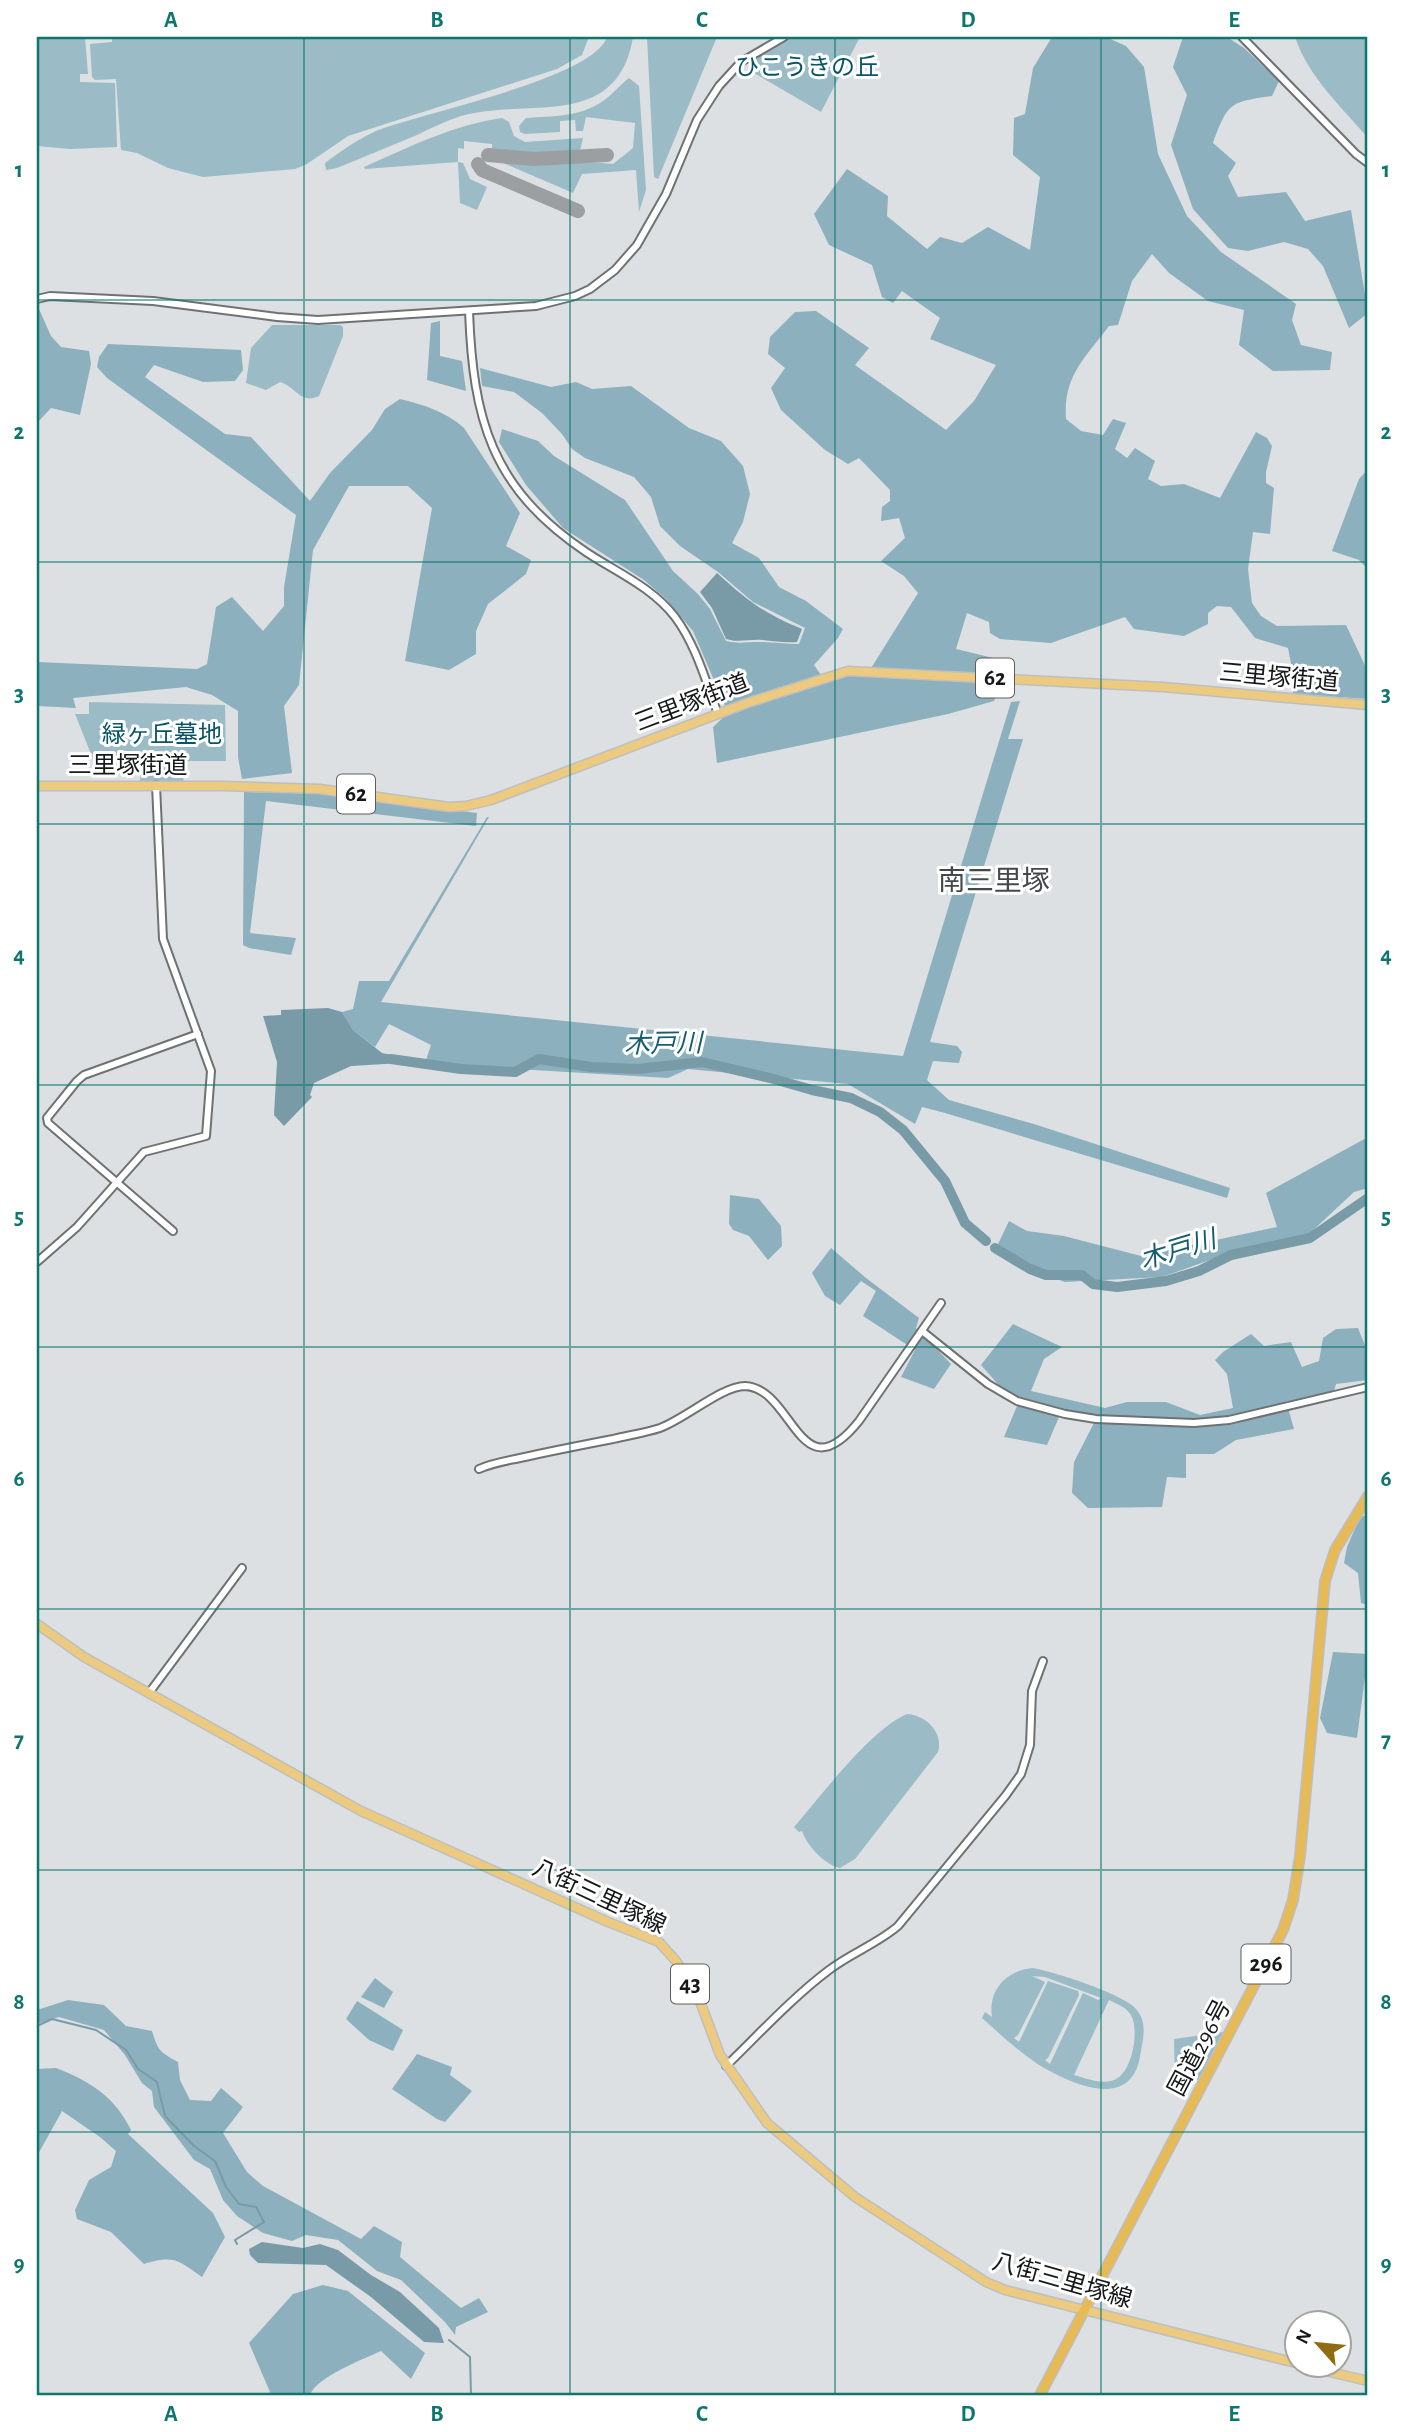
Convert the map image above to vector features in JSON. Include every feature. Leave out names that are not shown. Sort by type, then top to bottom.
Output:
[{"type":"highway","name":"国道296号","points":[[1040,2395],[1283,1930],[1293,1900],[1300,1856],[1325,1581],[1335,1550],[1368,1496]]},
{"type":"main road","name":"三里塚街道","points":[[37,786],[156,785],[320,789],[449,807],[466,806],[491,800],[718,714],[838,673],[860,670],[1163,687],[1368,705]]},
{"type":"main road","name":"八街三里塚線","points":[[37,1624],[76,1652],[361,1811],[608,1922],[659,1942],[691,1984],[726,2066],[767,2123],[855,2197],[986,2282],[1005,2290],[1282,2360]]},
{"type":"street","points":[[37,299],[50,296],[153,301],[318,320],[536,306],[560,301],[590,289],[615,270],[637,245],[656,215],[697,121],[712,96],[741,62],[784,37]]},
{"type":"street","points":[[1242,37],[1356,154],[1368,163]]},
{"type":"street","points":[[469,311],[471,361],[478,404],[490,441],[505,471],[534,510],[552,527],[644,588],[674,617],[692,646],[718,714]]},
{"type":"street","points":[[37,1262],[77,1227],[148,1150],[205,1136],[211,1071],[163,939],[156,785]]},
{"type":"street","points":[[173,1231],[48,1123],[47,1116],[77,1081],[88,1073],[198,1034]]},
{"type":"street","points":[[478,1468],[657,1429],[691,1413],[725,1391],[740,1387],[762,1390],[770,1396],[795,1431],[807,1442],[822,1446],[833,1445],[848,1435],[859,1421],[941,1303]]},
{"type":"street","points":[[922,1331],[1002,1394],[1039,1408],[1087,1418],[1194,1423],[1229,1420],[1368,1387]]},
{"type":"street","points":[[149,1693],[242,1568]]},
{"type":"street","points":[[726,2066],[822,1975],[898,1926],[1014,1785],[1028,1755],[1032,1691],[1042,1661]]},
{"type":"green space","points":[[37,37],[85,37],[88,74],[80,74],[80,82],[115,83],[117,147],[70,149],[37,146]]},
{"type":"green space","points":[[112,37],[589,37],[582,55],[557,69],[348,136],[295,169],[203,177],[168,168],[137,153],[121,150],[116,79],[95,80],[92,77],[90,44],[112,42]]},
{"type":"green space","points":[[607,37],[633,37],[624,67],[609,87],[589,99],[566,105],[487,111],[461,116],[337,168],[326,170],[325,163],[376,131],[503,93],[571,67],[595,52]]},
{"type":"green space","points":[[647,37],[717,37],[658,179],[654,177]]},
{"type":"green space","name":"ひこうきの丘","points":[[801,37],[860,37],[821,112],[754,73],[751,68],[754,57],[783,40]]},
{"type":"green space","points":[[1295,37],[1368,37],[1368,138],[1317,79]]},
{"type":"green space","points":[[629,78],[639,86],[646,190],[639,212],[636,170],[582,174],[573,193],[501,162],[613,164],[633,148],[635,123],[586,117],[583,131],[576,131],[575,120],[560,121],[560,132],[525,134],[520,132],[519,126],[526,118],[566,115],[585,110],[607,98]]},
{"type":"green space","points":[[502,118],[509,122],[514,136],[525,142],[583,138],[580,151],[535,153],[492,150],[492,144],[464,141],[464,149],[458,148],[458,162],[364,167],[449,131]]},
{"type":"green space","points":[[458,162],[463,163],[470,179],[487,187],[477,210],[460,203]]},
{"type":"green space","points":[[272,325],[343,327],[343,336],[319,396],[303,397],[280,382],[266,390],[246,383],[251,348]]},
{"type":"green space","name":"緑ヶ丘墓地","points":[[89,702],[225,705],[226,761],[185,761],[183,783],[140,782],[141,759],[93,759],[75,714],[89,714]]},
{"type":"green space","points":[[907,1714],[921,1718],[932,1726],[938,1738],[938,1752],[855,1859],[840,1868],[828,1863],[808,1843],[802,1831],[799,1832],[794,1827],[862,1748]]},
{"type":"green space","points":[[1032,1968],[1071,1978],[1118,1997],[1136,2009],[1143,2025],[1142,2044],[1134,2073],[1124,2084],[1112,2089],[1097,2088],[1064,2078],[1029,2058],[982,2018],[985,2012],[992,2017],[993,1998],[1001,1984],[1014,1973]],"holes":[[[1032,1976],[1045,1977],[1101,1998],[1098,2000],[1083,1993],[1050,2064],[1045,2060],[1079,1995],[1078,1991],[1048,1981],[1019,2042],[1014,2038],[1045,1982]],[[1109,2000],[1127,2010],[1134,2022],[1134,2042],[1129,2063],[1118,2078],[1111,2081],[1097,2081],[1074,2075]]]},
{"type":"green space","points":[[1223,2032],[1199,2079],[1175,2086],[1174,2039]]},
{"type":"shaded area","points":[[1052,37],[1106,37],[1126,46],[1144,67],[1158,154],[1187,216],[1221,252],[1296,304],[1292,320],[1301,345],[1332,352],[1330,370],[1273,371],[1239,345],[1244,310],[1208,301],[1169,273],[1152,254],[1132,281],[1118,325],[1109,326],[1077,368],[1068,391],[1066,419],[1081,431],[1103,435],[1113,419],[1126,423],[1115,449],[1127,458],[1135,448],[1155,461],[1148,479],[1161,486],[1184,484],[1220,498],[1256,432],[1267,438],[1272,446],[1266,483],[1274,488],[1270,534],[1253,532],[1248,569],[1252,603],[1261,616],[1277,626],[1346,625],[1368,672],[1368,699],[1293,694],[1293,674],[1288,648],[1255,638],[1231,607],[1217,606],[1208,613],[1208,624],[1184,636],[1134,629],[1125,617],[1051,643],[1000,639],[990,633],[989,622],[967,613],[956,649],[1010,662],[994,701],[948,714],[717,763],[713,727],[728,713],[693,631],[666,599],[644,580],[563,528],[526,485],[499,442],[502,429],[538,441],[554,456],[625,500],[673,571],[710,609],[726,641],[799,644],[805,628],[753,602],[718,572],[680,546],[660,526],[651,497],[634,477],[585,458],[572,449],[542,413],[514,392],[482,386],[480,368],[551,387],[576,382],[592,389],[631,386],[689,428],[721,441],[743,466],[750,494],[743,522],[732,543],[759,558],[779,587],[806,601],[843,629],[814,665],[821,675],[868,673],[918,593],[904,576],[881,561],[905,538],[899,518],[881,521],[882,507],[890,501],[890,490],[859,458],[848,464],[825,450],[781,410],[771,388],[785,368],[768,354],[770,337],[795,312],[816,311],[869,348],[855,365],[946,430],[974,401],[996,365],[930,339],[940,318],[902,291],[893,303],[882,297],[872,265],[829,245],[814,214],[847,169],[888,196],[887,216],[927,249],[940,237],[962,243],[988,227],[1030,250],[1040,177],[1013,155],[1014,118],[1025,114],[1033,68]]},
{"type":"shaded area","points":[[1183,37],[1227,37],[1244,48],[1279,81],[1272,96],[1247,100],[1232,107],[1222,120],[1213,143],[1236,163],[1228,176],[1238,197],[1286,192],[1305,221],[1351,210],[1368,313],[1349,328],[1323,266],[1308,249],[1284,242],[1248,251],[1228,248],[1193,209],[1171,145],[1187,95],[1173,67]]},
{"type":"shaded area","points":[[37,263],[39,309],[51,336],[61,347],[89,351],[91,364],[80,415],[51,408],[37,423]]},
{"type":"shaded area","points":[[440,321],[440,356],[462,361],[466,391],[427,380],[431,323]]},
{"type":"shaded area","points":[[108,344],[241,350],[243,370],[235,381],[203,382],[154,365],[145,377],[225,434],[251,437],[310,501],[330,473],[372,430],[385,409],[400,399],[434,409],[464,428],[520,513],[506,546],[531,560],[526,574],[488,604],[476,631],[476,654],[449,670],[405,661],[432,508],[408,486],[349,486],[313,550],[299,685],[284,706],[292,773],[242,779],[238,757],[238,711],[212,695],[186,687],[73,698],[76,708],[37,706],[37,662],[197,669],[207,664],[216,607],[232,597],[263,631],[284,606],[284,587],[296,515],[107,378],[97,367],[99,357]]},
{"type":"shaded area","points":[[1368,469],[1368,569],[1359,560],[1332,551],[1359,479]]},
{"type":"shaded area","points":[[717,573],[756,606],[802,629],[797,642],[726,639],[712,608],[700,592]]},
{"type":"shaded area","points":[[1020,701],[1008,739],[1023,739],[930,1042],[957,1046],[962,1052],[959,1063],[933,1061],[927,1080],[949,1100],[1034,1124],[1230,1188],[1227,1198],[922,1107],[915,1124],[848,1084],[688,1069],[668,1078],[467,1066],[426,1060],[431,1045],[389,1024],[375,1047],[353,1030],[342,1012],[353,1009],[359,981],[389,981],[489,817],[381,1002],[903,1056],[1011,702]]},
{"type":"shaded area","points":[[244,792],[315,793],[477,813],[476,826],[266,801],[250,933],[296,938],[291,955],[243,945]]},
{"type":"shaded area","points":[[328,1008],[342,1012],[353,1030],[382,1053],[402,1057],[402,1063],[351,1066],[314,1083],[310,1095],[312,1097],[284,1126],[274,1115],[277,1062],[263,1016],[281,1015],[281,1010]]},
{"type":"shaded area","points":[[1368,1137],[1368,1188],[1354,1192],[1308,1235],[1244,1248],[1162,1277],[1065,1282],[1025,1268],[998,1244],[1009,1221],[1027,1231],[1064,1236],[1141,1256],[1277,1227],[1266,1193]]},
{"type":"shaded area","points":[[730,1195],[759,1199],[781,1226],[782,1246],[768,1260],[749,1236],[733,1230],[729,1224]]},
{"type":"shaded area","points":[[831,1248],[919,1318],[916,1328],[951,1364],[934,1389],[901,1377],[915,1350],[863,1316],[876,1291],[861,1281],[840,1305],[825,1296],[812,1273]]},
{"type":"shaded area","points":[[1013,1324],[1062,1347],[1044,1359],[1031,1391],[1105,1408],[1127,1402],[1166,1402],[1200,1415],[1233,1408],[1227,1374],[1215,1360],[1251,1334],[1264,1346],[1291,1342],[1302,1367],[1319,1361],[1323,1338],[1336,1329],[1358,1328],[1368,1353],[1368,1380],[1336,1384],[1333,1395],[1320,1399],[1286,1401],[1294,1429],[1236,1440],[1214,1454],[1186,1454],[1186,1478],[1167,1477],[1162,1507],[1088,1508],[1072,1493],[1074,1462],[1096,1419],[1059,1417],[1047,1445],[1004,1437],[1017,1406],[981,1365]]},
{"type":"shaded area","points":[[1368,1515],[1368,1605],[1361,1603],[1358,1573],[1344,1563],[1347,1547],[1360,1517]]},
{"type":"shaded area","points":[[1333,1652],[1368,1654],[1357,1738],[1327,1733],[1320,1718]]},
{"type":"shaded area","points":[[375,1978],[393,1992],[384,2008],[361,1997]]},
{"type":"shaded area","points":[[68,2000],[104,2005],[126,2026],[152,2031],[160,2050],[178,2062],[180,2080],[190,2100],[211,2101],[221,2088],[243,2107],[223,2133],[247,2172],[263,2186],[361,2239],[374,2226],[402,2242],[400,2257],[461,2308],[479,2298],[488,2312],[456,2327],[455,2335],[401,2280],[377,2271],[338,2240],[306,2235],[292,2241],[263,2233],[237,2216],[223,2200],[210,2169],[194,2160],[154,2107],[152,2091],[142,2083],[125,2055],[104,2030],[59,2017],[37,2024],[37,2010]]},
{"type":"shaded area","points":[[357,2001],[403,2030],[393,2051],[369,2040],[346,2019]]},
{"type":"shaded area","points":[[417,2054],[452,2067],[450,2075],[472,2091],[445,2122],[392,2089]]},
{"type":"shaded area","points":[[56,2068],[80,2079],[109,2099],[125,2118],[131,2130],[128,2134],[213,2213],[225,2237],[202,2277],[175,2261],[162,2260],[144,2264],[111,2232],[77,2219],[75,2210],[89,2180],[111,2167],[116,2151],[62,2111],[37,2156],[37,2069]]},
{"type":"shaded area","points":[[262,2242],[303,2248],[320,2244],[338,2250],[371,2275],[400,2292],[439,2328],[444,2343],[424,2342],[371,2297],[326,2265],[258,2263],[250,2255],[249,2249]]},
{"type":"shaded area","points":[[323,2285],[348,2291],[425,2353],[411,2379],[381,2351],[331,2375],[314,2388],[310,2395],[266,2395],[270,2392],[249,2343],[293,2294]]},
{"type":"waterway","name":"木戸川","points":[[391,1059],[461,1069],[515,1072],[539,1059],[591,1067],[638,1069],[702,1062],[851,1098],[880,1112],[903,1130],[945,1181],[965,1223],[986,1241]]},
{"type":"waterway","name":"木戸川","points":[[995,1248],[1030,1269],[1046,1275],[1082,1275],[1093,1284],[1117,1287],[1166,1281],[1199,1271],[1231,1255],[1310,1238],[1368,1198]]},
{"type":"waterway","points":[[37,2026],[52,2019],[96,2030],[126,2050],[138,2069],[157,2082],[165,2116],[194,2146],[215,2161],[226,2187],[239,2204],[256,2207],[264,2222],[235,2240],[237,2244]]},
{"type":"waterway","points":[[449,2340],[470,2357],[471,2395]]},
{"type":"taxiway","points":[[488,155],[534,159],[607,155]]},
{"type":"taxiway","points":[[478,164],[482,170],[578,211]]},
{"type":"district","name":"南三里塚","points":[[994,882]]}]
